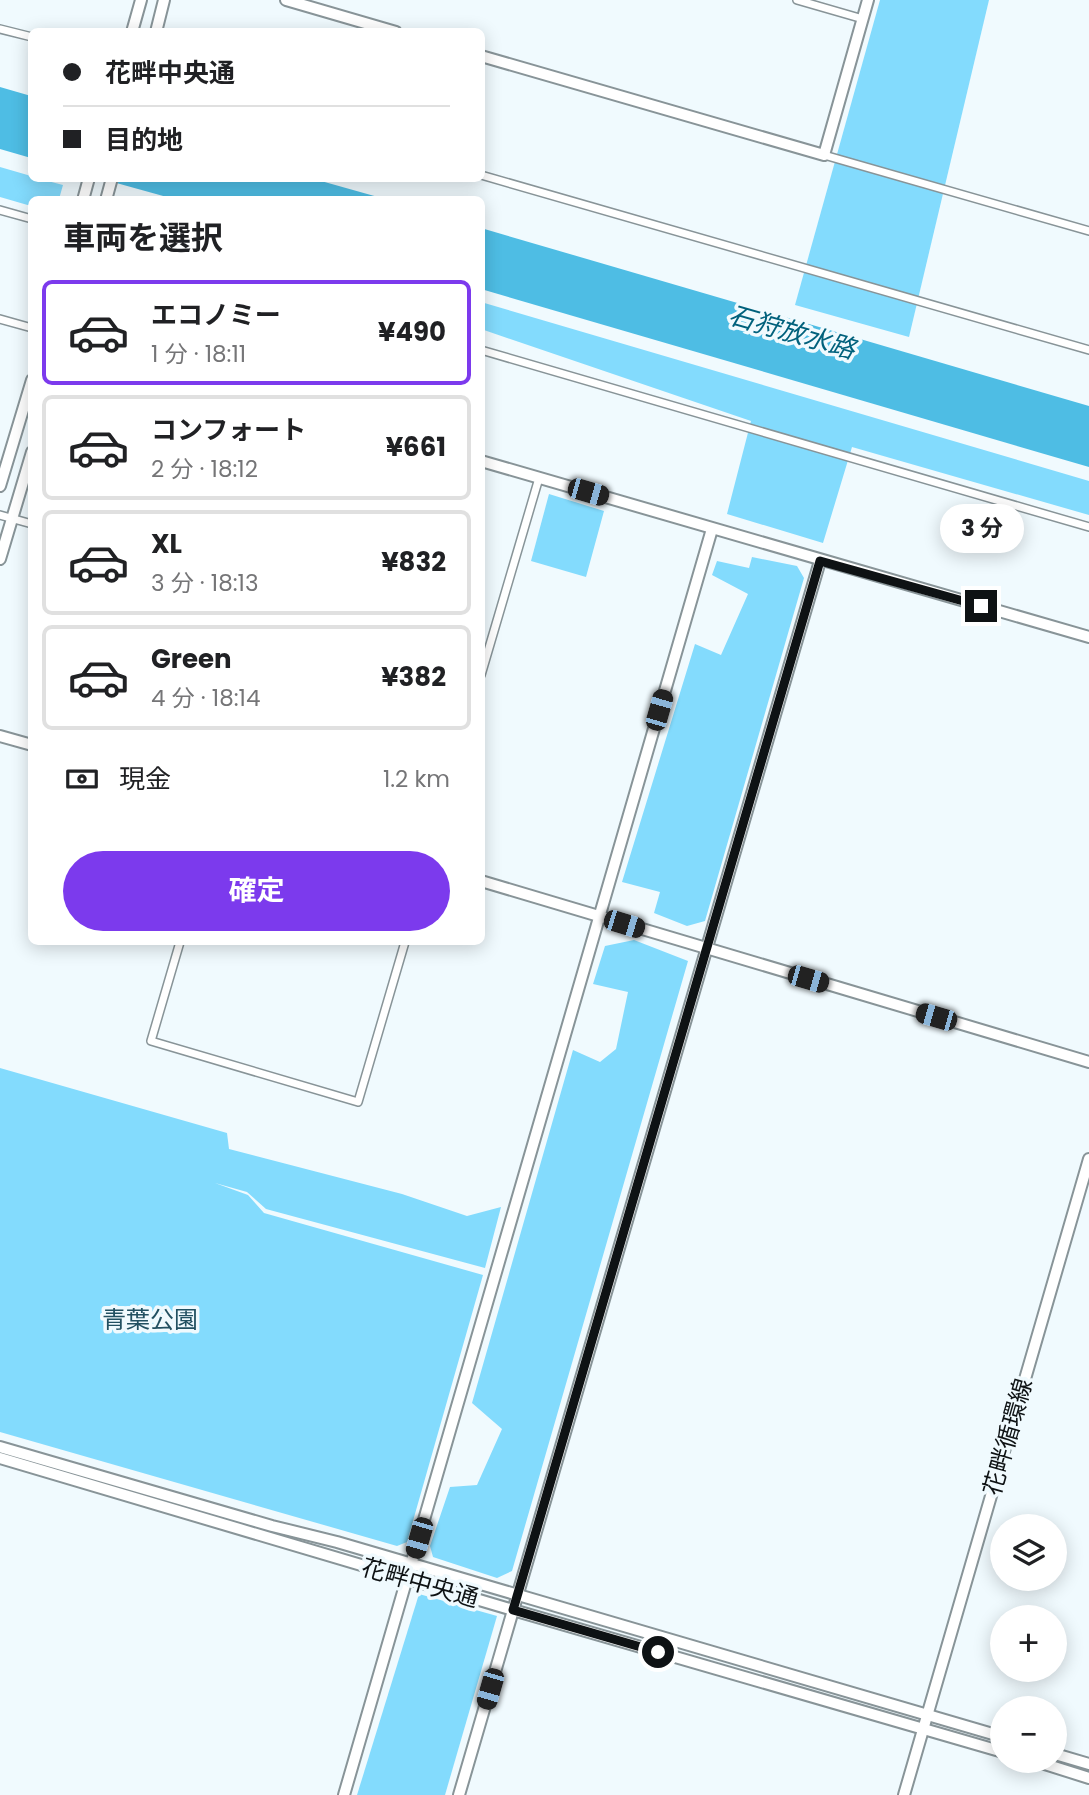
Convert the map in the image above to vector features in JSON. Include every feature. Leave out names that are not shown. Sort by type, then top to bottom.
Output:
[{"type":"street","points":[[133,28],[141,0]]},
{"type":"street","points":[[157,28],[164,0]]},
{"type":"street","points":[[286,0],[382,28]]},
{"type":"street","points":[[797,0],[863,19]]},
{"type":"street","points":[[824,155],[868,0]]},
{"type":"street","points":[[0,29],[28,36]]},
{"type":"street","points":[[485,57],[1089,231]]},
{"type":"street","points":[[485,176],[1089,350]]},
{"type":"street","points":[[0,210],[28,218]]},
{"type":"street","points":[[0,319],[28,327]]},
{"type":"street","points":[[485,351],[1089,527]]},
{"type":"street","points":[[0,486],[28,393]]},
{"type":"street","points":[[485,462],[1089,637]]},
{"type":"street","points":[[0,559],[28,465]]},
{"type":"street","points":[[485,654],[538,478]]},
{"type":"street","points":[[0,515],[28,523]]},
{"type":"street","points":[[344,1795],[712,529]]},
{"type":"street","points":[[459,1795],[820,561]]},
{"type":"street","points":[[0,736],[28,744]]},
{"type":"street","points":[[485,882],[1089,1062]]},
{"type":"street","points":[[179,945],[151,1041],[358,1102],[404,945]]},
{"type":"street","name":"花畔循環線","points":[[904,1795],[1089,1159]]},
{"type":"street","name":"花畔中央通","points":[[0,1447],[272,1526],[302,1532],[990,1733]]},
{"type":"street","name":"花畔中央通","points":[[0,1458],[990,1748]]},
{"type":"street","points":[[1067,1758],[1089,1764]]},
{"type":"street","points":[[1067,1770],[1089,1777]]},
{"type":"green space","points":[[880,0],[989,0],[909,337],[795,305]]},
{"type":"green space","points":[[0,167],[28,175],[28,182],[63,185],[60,196],[28,196],[28,205],[0,197]]},
{"type":"green space","points":[[485,303],[1089,481],[1089,515],[852,447],[823,543],[727,514],[751,421],[485,330]]},
{"type":"green space","points":[[549,494],[604,511],[586,577],[531,561]]},
{"type":"green space","points":[[752,557],[797,566],[804,578],[705,921],[687,926],[654,913],[660,892],[622,882],[695,644],[721,655],[748,594],[712,575],[717,561],[749,568]]},
{"type":"green space","points":[[634,940],[688,961],[512,1571],[497,1578],[433,1557],[430,1546],[450,1487],[477,1485],[502,1429],[472,1403],[573,1050],[600,1062],[616,1049],[628,992],[593,984],[605,946]]},
{"type":"green space","name":"青葉公園","points":[[0,1068],[227,1133],[229,1149],[402,1194],[467,1216],[501,1207],[485,1268],[266,1209],[247,1192],[215,1183],[248,1195],[264,1213],[483,1275],[407,1542],[397,1546],[0,1432]]},
{"type":"green space","points":[[419,1594],[497,1616],[445,1795],[357,1795]]},
{"type":"water","points":[[0,87],[28,95],[28,157],[0,149]]},
{"type":"water","points":[[113,182],[325,182],[374,196],[163,196]]},
{"type":"water","name":"石狩放水路","points":[[485,229],[1089,406],[1089,467],[485,290]]},
{"type":"route","points":[[658,1652],[513,1610],[820,561],[981,606]]}]
